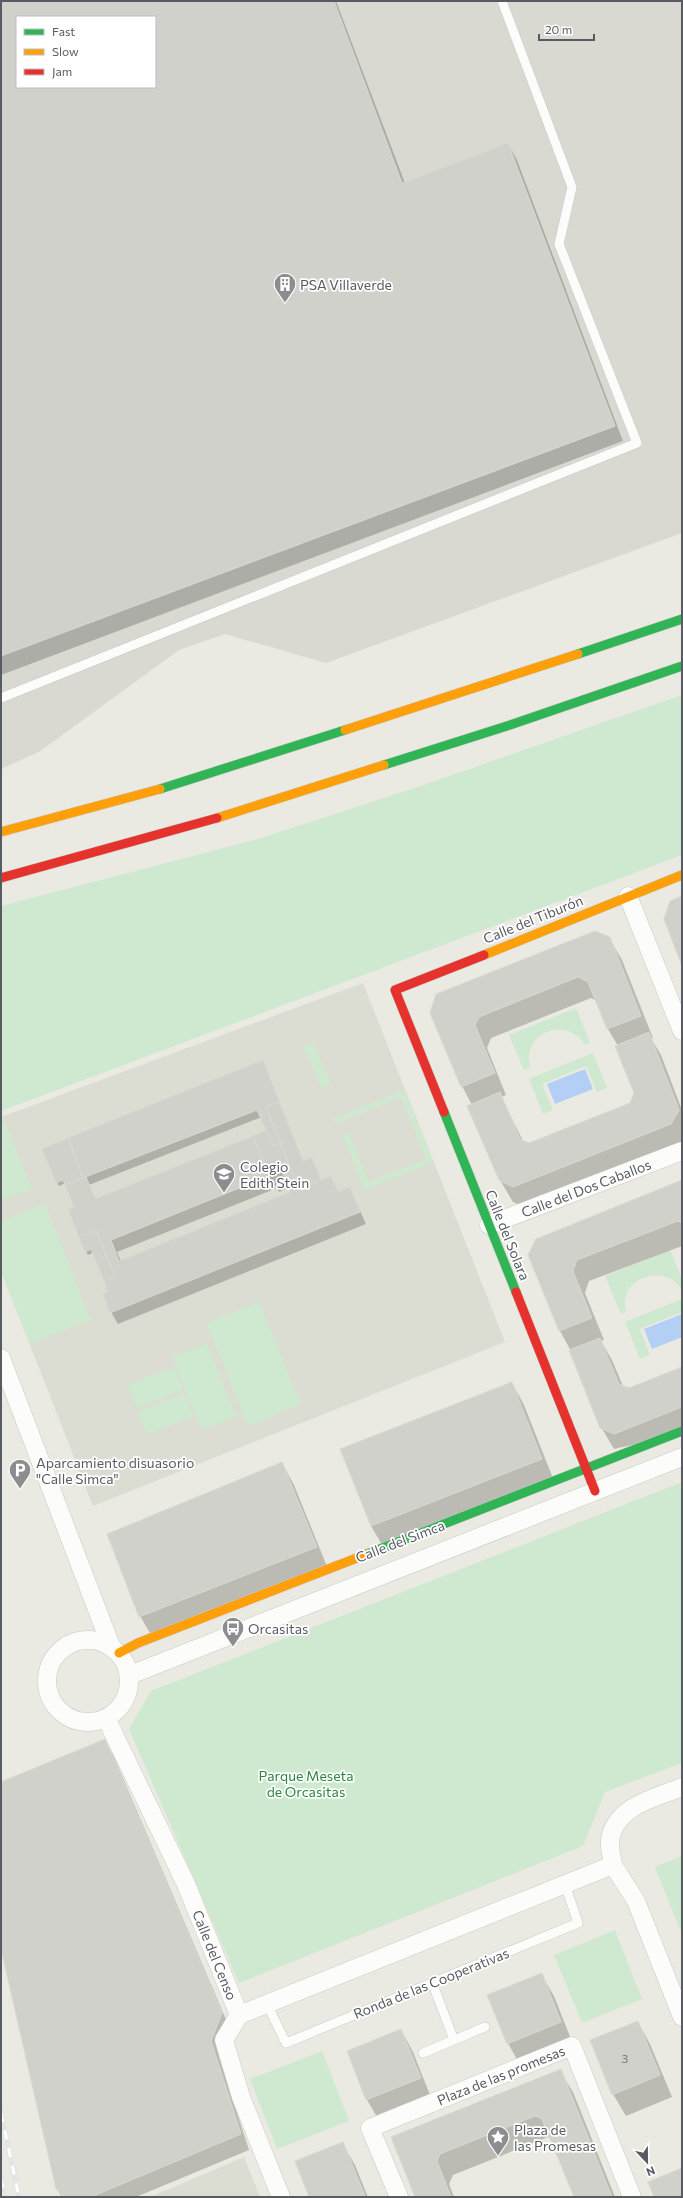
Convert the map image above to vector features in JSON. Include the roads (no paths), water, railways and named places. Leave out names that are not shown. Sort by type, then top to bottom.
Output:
[{"type":"main road","points":[[1,832],[148,793],[466,691],[682,619]]},
{"type":"main road","points":[[1,878],[199,824],[510,725],[682,666]]},
{"type":"main road","name":"Calle del Tiburón","points":[[395,990],[682,875]]},
{"type":"main road","name":"Calle del Solara","points":[[395,990],[595,1491]]},
{"type":"main road","name":"Calle del Simca","points":[[115,1649],[138,1644],[682,1431]]},
{"type":"street","points":[[628,896],[682,1031]]},
{"type":"street","name":"Calle del Dos Caballos","points":[[490,1225],[682,1151]]},
{"type":"street","points":[[1,1358],[115,1649],[126,1663],[130,1674],[128,1692],[120,1708],[106,1718],[92,1722],[77,1721],[63,1714],[53,1704],[47,1690],[47,1673],[53,1657],[66,1645],[77,1640],[89,1639],[101,1641],[115,1649]]},
{"type":"street","name":"Calle del Simca","points":[[130,1674],[682,1457]]},
{"type":"street","name":"Calle del Censo","points":[[106,1718],[186,1884],[239,2015],[224,2040],[241,2097],[281,2197]]},
{"type":"street","points":[[682,1787],[637,1805],[621,1815],[610,1840],[612,1865],[636,1901],[682,2017]]},
{"type":"street","points":[[239,2015],[612,1865]]},
{"type":"street","name":"Plaza de las promesas","points":[[399,2197],[370,2128],[572,2046],[632,2197]]},
{"type":"lane","points":[[1,698],[637,443],[559,244],[572,187],[502,1]]},
{"type":"lane","name":"Ronda de las Cooperativas","points":[[267,2004],[286,2043],[578,1923],[565,1884]]},
{"type":"lane","points":[[432,1982],[454,2040]]},
{"type":"lane","points":[[423,2053],[485,2027]]},
{"type":"water","points":[[585,1069],[593,1089],[555,1104],[547,1084]]},
{"type":"water","points":[[682,1314],[682,1337],[652,1349],[644,1329]]},
{"type":"railway","points":[[1,2113],[19,2197]]},
{"type":"railway","points":[[1,2179],[5,2197]]},
{"type":"place","name":"PSA Villaverde","points":[[285,304]]},
{"type":"place","name":"Colegio Edith Stein","points":[[224,1194]]},
{"type":"place","name":"Aparcamiento disuasorio \"Calle Simca\"","points":[[20,1490]]},
{"type":"place","name":"Orcasitas","points":[[233,1648]]},
{"type":"place","name":"Plaza de las Promesas","points":[[498,2156]]},
{"type":"park label","name":"Parque Meseta de Orcasitas","points":[[306,1784]]}]
